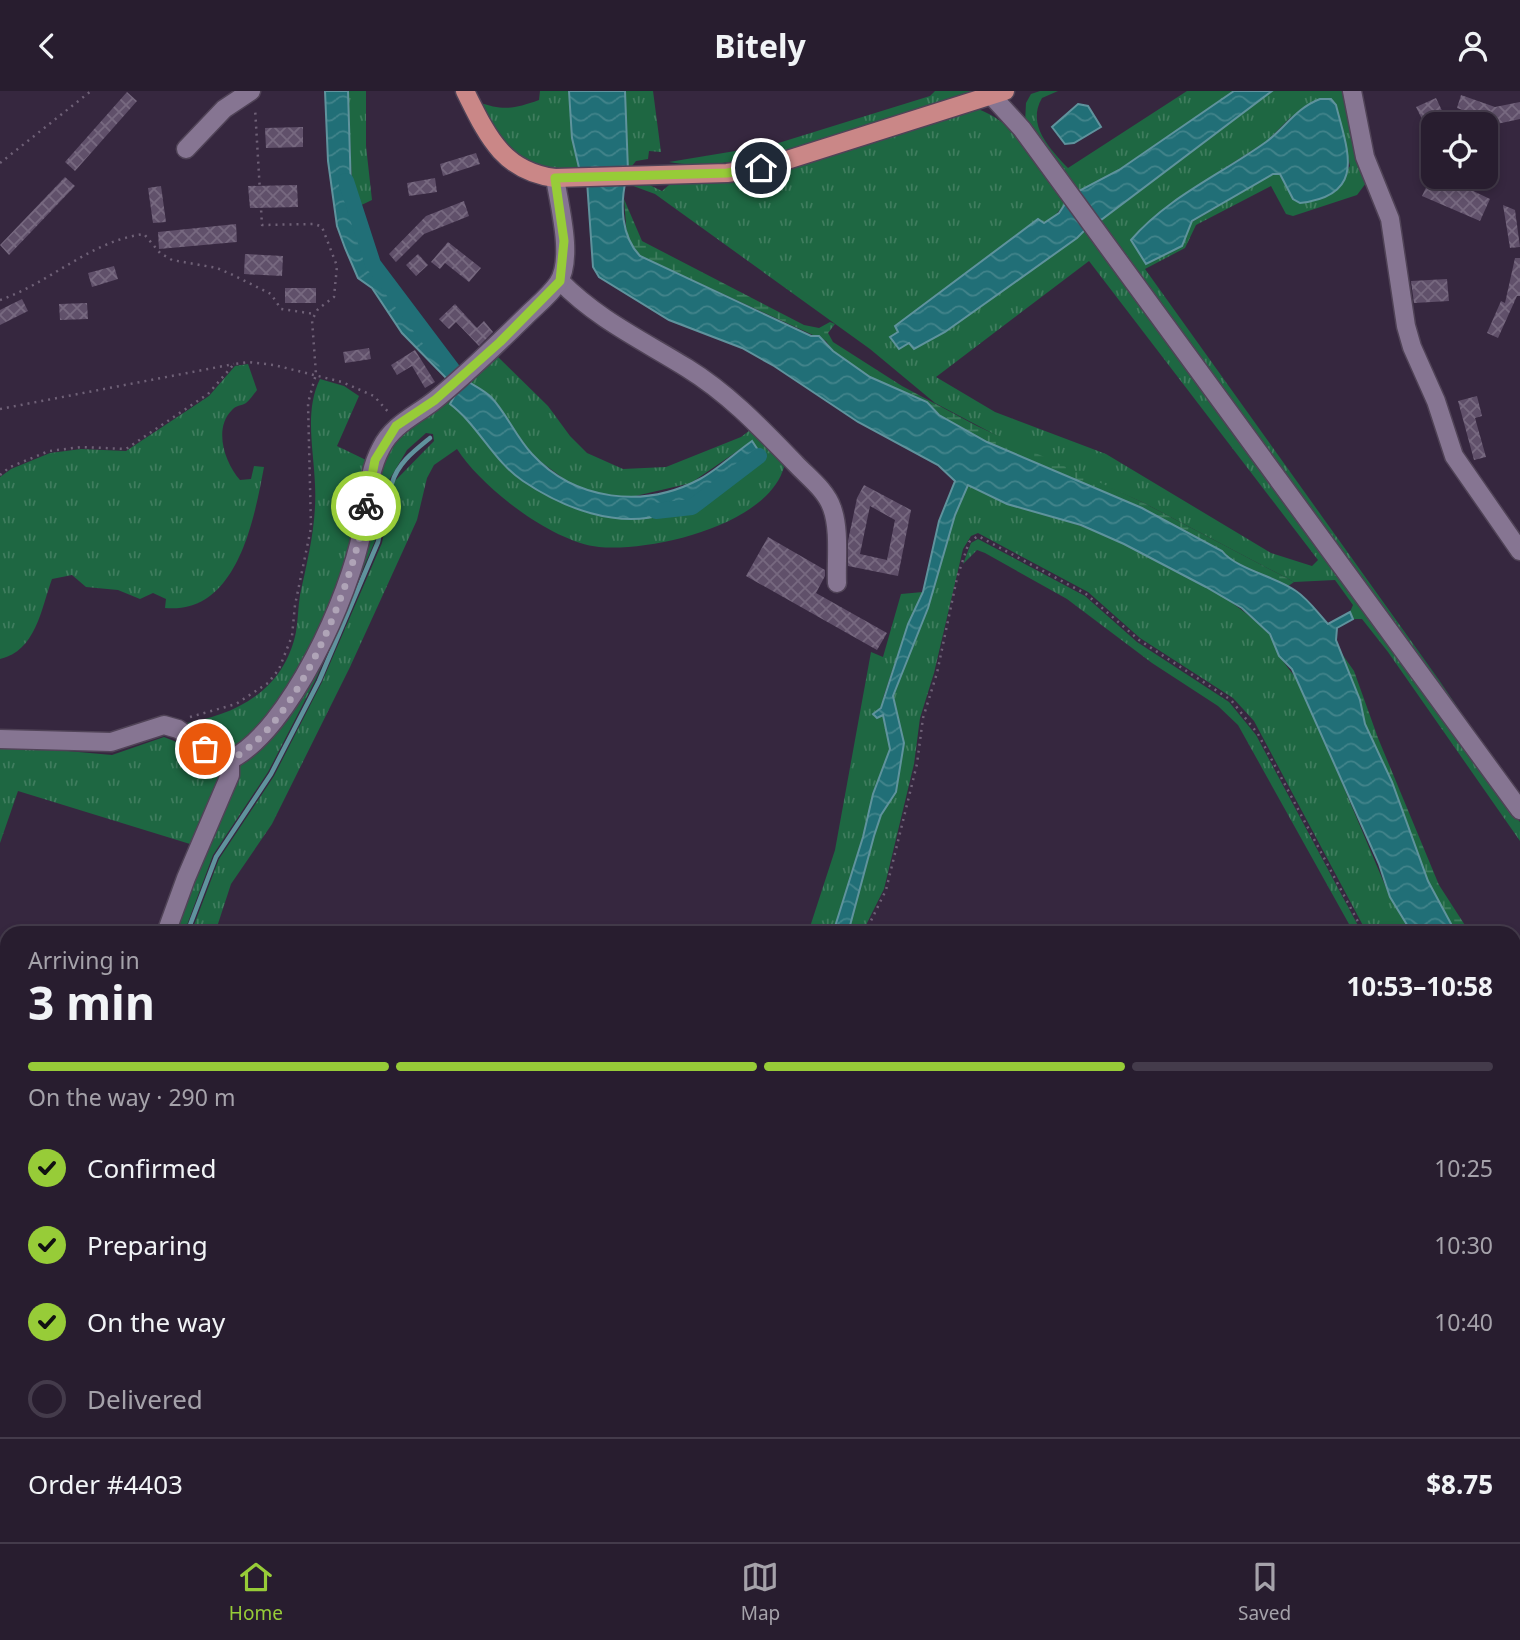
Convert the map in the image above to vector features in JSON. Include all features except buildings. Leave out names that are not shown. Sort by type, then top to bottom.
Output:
[{"type":"main road","points":[[466,91],[483,125],[505,156],[535,175],[555,178],[629,173],[727,173],[761,168],[998,93]]},
{"type":"street","points":[[1352,91],[1365,157],[1390,219],[1406,326],[1412,347],[1436,401],[1454,456],[1520,551]]},
{"type":"street","points":[[998,93],[1066,192],[1520,810]]},
{"type":"street","points":[[186,149],[224,110],[253,97]]},
{"type":"street","points":[[0,739],[111,742],[164,725],[178,729],[217,757],[230,760],[259,740],[281,712],[324,636],[352,569],[375,460],[396,426],[446,389],[560,281],[564,241],[555,178]]},
{"type":"street","points":[[560,281],[624,333],[688,369],[731,399],[756,421],[828,497],[834,518],[837,583]]},
{"type":"street","points":[[169,926],[230,775],[230,760]]},
{"type":"path","points":[[0,163],[91,91]]},
{"type":"path","points":[[164,725],[236,704],[268,683],[279,670],[292,636],[295,605],[311,528],[308,403],[316,375],[311,331],[315,314],[334,297],[337,266],[322,227],[315,223],[262,225],[253,97]]},
{"type":"path","points":[[0,300],[28,290],[96,248],[127,236],[144,234],[160,253],[172,260],[217,268],[271,294],[281,309],[315,314]]},
{"type":"path","points":[[0,408],[234,364],[262,363],[316,375],[374,396],[388,409],[396,426]]},
{"type":"path","points":[[0,475],[10,467],[57,449],[125,449],[208,394],[234,364]]},
{"type":"path","points":[[869,926],[886,890],[917,764],[923,718],[937,673],[961,563],[969,542],[978,536],[1086,594],[1139,640],[1184,668],[1242,710],[1258,734],[1360,926]]},
{"type":"green space","points":[[348,91],[366,91],[366,146],[372,200],[353,209]]},
{"type":"green space","points":[[540,91],[569,91],[572,138],[580,172],[553,174],[516,161],[478,102],[502,108],[515,107],[539,100]]},
{"type":"green space","points":[[625,91],[653,91],[661,152],[649,151],[648,159],[636,161],[628,171]]},
{"type":"green space","points":[[935,91],[979,91],[824,142],[780,153],[738,161],[700,164],[669,162],[772,145],[930,96]]},
{"type":"green space","points":[[1058,91],[1042,98],[1038,108],[1038,127],[1048,145],[1068,168],[1187,91],[1234,91],[1119,170],[1075,193],[1025,124],[1026,103],[1031,94]]},
{"type":"green space","points":[[1272,91],[1346,91],[1350,129],[1366,183],[1357,195],[1293,216],[1286,214],[1271,186],[1196,225],[1185,248],[1145,269],[1439,680],[1520,799],[1097,223]],"holes":[[[1336,105],[1350,166],[1328,194],[1313,200],[1293,199],[1280,174],[1273,174],[1192,222],[1185,239],[1146,264],[1131,240],[1181,196],[1267,141],[1291,117]]]},
{"type":"green space","points":[[978,109],[1006,125],[1029,148],[1067,201],[1053,218],[988,256],[895,326],[899,332],[891,337],[899,349],[909,343],[914,348],[945,332],[1077,238],[1087,228],[1520,822],[1520,841],[1388,652],[1362,619],[1353,619],[1350,612],[1353,605],[1335,580],[1294,582],[1142,502],[1028,452],[935,403],[870,349],[655,194],[625,183],[639,180],[662,191],[669,185]],"holes":[[[1089,261],[1318,560],[1312,566],[1271,553],[1106,454],[995,412],[936,377]]]},
{"type":"green space","points":[[624,199],[642,241],[804,325],[819,328],[830,322],[835,324],[828,333],[833,342],[902,386],[977,426],[1142,502],[1294,582],[1287,587],[1227,558],[1222,551],[1142,508],[987,442],[939,415],[926,402],[870,377],[833,351],[826,341],[640,256],[627,237]]},
{"type":"green space","points":[[497,356],[548,406],[570,436],[587,453],[623,469],[666,467],[741,437],[754,427],[784,467],[774,487],[756,505],[705,531],[648,545],[599,547],[561,535],[520,511],[483,480],[457,449],[434,465],[427,478],[417,520],[350,667],[272,824],[231,884],[217,926],[194,926],[219,859],[274,776],[322,682],[382,543],[391,497],[385,496],[375,541],[316,679],[268,772],[213,855],[187,926],[174,926],[239,765],[295,696],[368,510],[391,438],[455,394],[450,404],[504,464],[524,481],[568,504],[591,511],[640,516],[687,506],[710,494],[758,450],[752,441],[691,483],[627,498],[608,496],[575,487],[541,462],[526,448],[490,396],[464,379]],"holes":[[[426,433],[433,434],[434,441],[391,485],[388,482],[407,450]]]},
{"type":"green space","points":[[248,364],[257,390],[247,402],[234,408],[226,418],[223,446],[230,465],[240,480],[251,479],[254,466],[264,467],[247,537],[238,560],[225,580],[209,596],[190,606],[165,608],[166,599],[153,593],[140,599],[118,590],[86,587],[72,575],[52,579],[29,638],[22,647],[0,659],[0,477],[11,469],[50,453],[81,449],[126,451],[209,396],[235,366]]},
{"type":"green space","points":[[320,379],[344,386],[359,396],[337,446],[366,460],[357,526],[342,577],[300,672],[260,730],[225,755],[180,724],[220,715],[254,697],[269,685],[290,653],[296,632],[313,527],[315,485],[311,418],[315,391]]},
{"type":"green space","points":[[968,485],[1064,520],[1126,544],[1179,570],[1229,600],[1268,633],[1282,660],[1301,686],[1390,897],[1408,926],[1363,926],[1254,721],[1233,698],[1140,638],[1088,592],[978,533],[971,536],[963,549],[934,673],[920,718],[914,764],[884,889],[866,926],[850,926],[881,815],[896,791],[904,743],[893,696],[928,608],[955,515]]},
{"type":"green space","points":[[978,539],[1085,596],[1137,642],[1229,702],[1256,735],[1358,926],[1350,926],[1238,725],[1218,706],[1152,663],[1067,599],[977,550],[963,564],[971,543]]},
{"type":"green space","points":[[923,592],[908,624],[881,708],[890,749],[873,794],[863,837],[835,926],[810,926],[835,850],[871,652],[883,657],[901,594]]},
{"type":"green space","points":[[1340,651],[1354,671],[1378,738],[1439,885],[1465,926],[1452,926],[1428,881],[1392,782],[1365,724],[1360,700]]},
{"type":"green space","points":[[164,737],[189,747],[224,778],[190,844],[18,791],[0,843],[0,745],[112,755]]},
{"type":"water","points":[[325,91],[348,91],[351,190],[359,243],[382,284],[401,301],[429,341],[457,372],[447,379],[402,333],[372,288],[358,278],[345,248],[337,226],[328,161]]},
{"type":"water","points":[[569,91],[625,91],[628,171],[580,172],[572,138]]},
{"type":"water","points":[[1234,91],[1272,91],[1097,223],[1075,193],[1119,170]]},
{"type":"water","points":[[1320,99],[1331,99],[1336,105],[1345,138],[1348,168],[1336,191],[1322,198],[1300,203],[1293,199],[1280,174],[1273,174],[1192,221],[1182,246],[1146,264],[1131,240],[1146,225],[1178,199],[1273,137],[1297,113]]},
{"type":"water","points":[[1078,104],[1088,106],[1101,127],[1074,143],[1065,144],[1052,127]]},
{"type":"water","points":[[626,179],[624,220],[629,239],[640,256],[811,336],[819,336],[833,351],[870,377],[927,402],[939,415],[987,442],[1142,508],[1222,551],[1237,563],[1288,586],[1305,598],[1328,624],[1350,612],[1353,619],[1337,628],[1336,640],[1360,700],[1365,724],[1392,782],[1428,881],[1452,926],[1408,926],[1390,897],[1379,864],[1292,669],[1279,656],[1270,634],[1242,608],[1124,544],[1081,525],[1007,504],[968,485],[955,515],[928,608],[893,696],[904,743],[896,792],[881,815],[850,926],[835,926],[863,837],[873,794],[890,749],[883,715],[877,718],[873,714],[881,708],[908,624],[923,592],[939,521],[955,481],[938,465],[858,422],[774,366],[742,348],[669,320],[599,277],[593,267],[587,181]]},
{"type":"water","points":[[1067,201],[1087,228],[1077,238],[945,332],[914,349],[909,343],[899,349],[890,337],[898,332],[895,326],[1038,219],[1044,223],[1059,213]]},
{"type":"water","points":[[464,379],[491,397],[526,447],[549,470],[589,490],[634,497],[656,494],[700,479],[752,441],[758,450],[748,457],[751,462],[745,469],[723,487],[665,514],[628,519],[591,513],[555,500],[523,481],[503,464],[469,422],[450,404]]},
{"type":"waterway","points":[[346,181],[373,264],[452,369]]},
{"type":"waterway","points":[[392,483],[402,463],[430,438]]},
{"type":"waterway","points":[[656,511],[692,507],[759,456]]},
{"type":"waterway","points":[[190,926],[216,857],[271,774],[319,681],[378,542],[388,496]]},
{"type":"way so far","points":[[205,749],[217,757],[230,760],[238,756],[259,740],[293,695],[336,610],[352,569],[366,506]]},
{"type":"route","points":[[366,506],[375,460],[396,426],[435,400],[500,342],[560,281],[564,241],[555,178],[629,173],[727,173],[761,168]]}]
